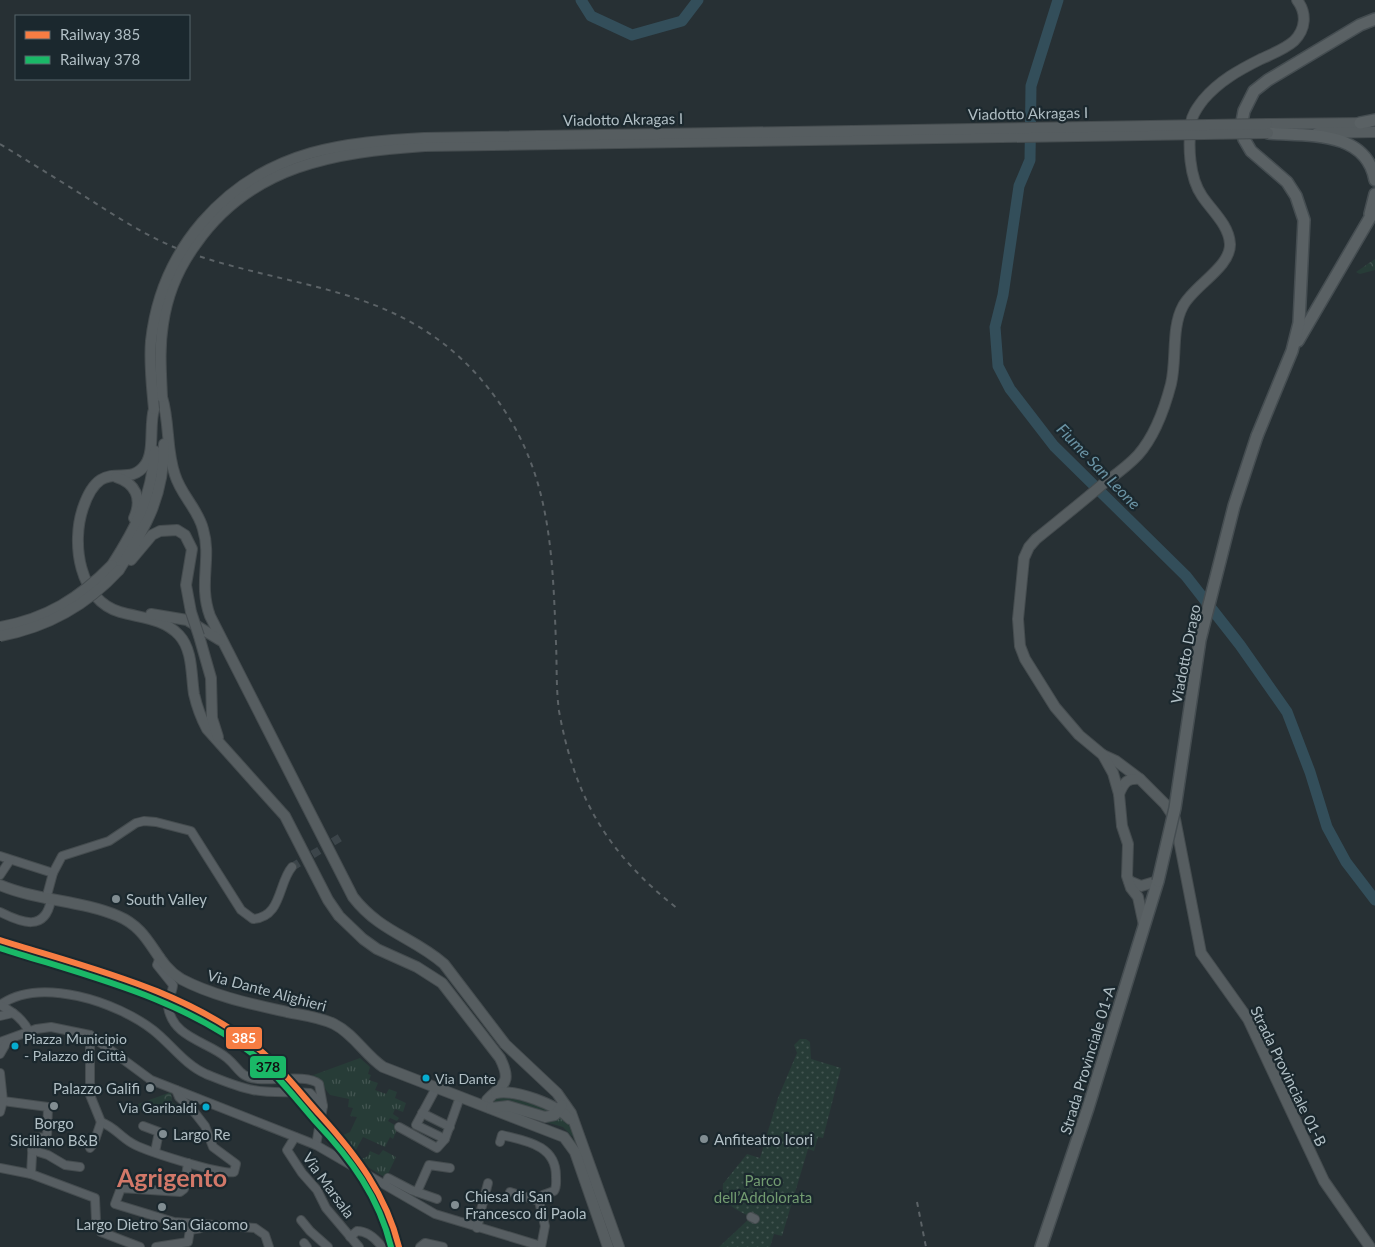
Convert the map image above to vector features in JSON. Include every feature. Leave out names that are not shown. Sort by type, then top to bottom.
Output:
[{"type":"main road","points":[[1144,926],[1138,897],[1129,881],[1128,844],[1120,817],[1119,794],[1103,755],[1079,734],[1055,707],[1025,659],[1017,634],[1026,554],[1036,539],[1138,455],[1149,439],[1167,396],[1174,370],[1181,310],[1186,299],[1224,262],[1229,253],[1228,234],[1202,195],[1193,177],[1190,148],[1191,121],[1202,102],[1228,77],[1294,41],[1302,30],[1304,20],[1304,11],[1298,0]]},
{"type":"main road","points":[[1292,351],[1301,304],[1304,235],[1302,210],[1287,182],[1251,151],[1244,139],[1241,127],[1244,111],[1254,91],[1268,80],[1360,25],[1375,19]]},
{"type":"main road","points":[[1268,129],[1375,122]]},
{"type":"main road","points":[[1268,129],[1375,132]]},
{"type":"main road","points":[[1268,129],[1347,142],[1366,158],[1375,180]]},
{"type":"main road","name":"Viadotto Akragas I","points":[[162,397],[161,344],[168,303],[181,269],[204,232],[231,205],[259,185],[294,168],[333,157],[369,150],[425,146],[1268,129]]},
{"type":"main road","name":"Viadotto Akragas I","points":[[154,409],[151,362],[154,320],[164,286],[184,245],[210,212],[239,187],[267,170],[311,153],[367,142],[424,138],[1268,129]]},
{"type":"main road","points":[[1292,351],[1372,213],[1375,194]]},
{"type":"main road","name":"Viadotto Drago","points":[[1158,880],[1174,808],[1200,640],[1234,506],[1257,436],[1292,351]]},
{"type":"main road","points":[[0,636],[31,629],[66,614],[97,592],[148,523],[159,490],[164,449],[162,397]]},
{"type":"main road","points":[[162,397],[168,415],[170,453],[176,478],[197,513],[206,543],[203,583],[205,602],[221,640],[353,897],[373,920],[433,954],[444,964],[505,1044],[561,1105],[576,1125],[619,1247]]},
{"type":"main road","points":[[116,568],[141,516],[150,490],[155,448],[154,409]]},
{"type":"main road","points":[[154,409],[150,422],[149,456],[146,464],[133,474],[107,476],[94,484],[82,510],[78,527],[78,556],[84,577],[98,599],[108,607],[156,619],[180,636],[188,655],[199,713],[207,729],[285,816],[306,853],[328,900],[339,916],[363,940],[377,949],[432,976],[451,993],[500,1058],[504,1067],[504,1083],[492,1100]]},
{"type":"main road","points":[[107,476],[129,482],[137,494],[138,502],[116,568]]},
{"type":"main road","points":[[0,627],[29,621],[62,606],[135,556],[152,535],[168,529],[177,530],[185,535],[192,549],[186,585],[191,612],[211,678],[214,731],[223,748]]},
{"type":"main road","points":[[130,613],[187,620],[221,640]]},
{"type":"main road","name":"Strada Provinciale 01-B","points":[[1103,755],[1130,770],[1165,804],[1175,819],[1201,953],[1248,1019],[1324,1181],[1370,1247]]},
{"type":"main road","points":[[1119,794],[1123,783],[1130,778],[1140,779]]},
{"type":"main road","points":[[1141,886],[1158,880]]},
{"type":"main road","name":"Strada Provinciale 01-A","points":[[1041,1247],[1088,1108],[1158,880]]},
{"type":"main road","points":[[1129,881],[1141,886],[1153,896]]},
{"type":"main road","name":"Via Dante Alighieri","points":[[0,886],[15,892],[97,908],[132,922],[144,932],[160,957],[174,974],[193,985],[242,1001],[334,1024],[350,1035],[364,1052],[383,1067],[476,1103],[492,1100]]},
{"type":"main road","points":[[1138,897],[1153,896]]},
{"type":"main road","points":[[492,1100],[510,1093],[561,1105]]},
{"type":"main road","points":[[492,1100],[548,1117],[555,1115],[561,1105]]},
{"type":"main road","points":[[492,1100],[554,1132],[570,1144],[608,1247]]},
{"type":"street","points":[[0,912],[20,920],[38,921],[47,915],[53,873],[62,856],[109,841],[136,823],[144,821],[166,824],[189,830],[194,834],[241,910],[253,919],[261,917],[270,910],[281,896],[286,875],[292,867]]},
{"type":"street","points":[[0,856],[53,873]]},
{"type":"street","points":[[0,875],[10,860]]},
{"type":"street","points":[[160,957],[157,965],[173,985],[167,1004],[168,1009],[180,1031],[228,1058],[245,1076],[316,1082],[321,1088],[324,1106],[316,1145]]},
{"type":"street","points":[[0,1016],[11,997],[34,991],[90,1000],[142,1023],[193,1067],[204,1073],[253,1090],[310,1092],[324,1106]]},
{"type":"street","points":[[5,1008],[33,1030]]},
{"type":"street","points":[[0,1054],[4,1041],[33,1030],[60,1027],[90,1035],[104,1043],[136,1071],[151,1080],[316,1145],[435,1214],[541,1246],[545,1226],[539,1201],[543,1195],[554,1192],[556,1188],[556,1170],[552,1156],[537,1144],[502,1135],[500,1142]]},
{"type":"street","points":[[90,1035],[90,1095],[101,1122],[94,1143],[90,1148]]},
{"type":"street","points":[[0,1073],[3,1101],[0,1112]]},
{"type":"street","points":[[436,1088],[416,1124],[445,1139]]},
{"type":"street","points":[[101,1122],[113,1127],[136,1146],[231,1174],[236,1169],[235,1163],[213,1147],[205,1126],[192,1108],[179,1097],[176,1090]]},
{"type":"street","points":[[399,1127],[437,1148],[445,1139],[460,1097]]},
{"type":"street","points":[[3,1101],[48,1107],[46,1138],[33,1138],[31,1174]]},
{"type":"street","points":[[422,1113],[450,1127]]},
{"type":"street","points":[[143,1126],[159,1132],[155,1152]]},
{"type":"street","name":"Via Marsala","points":[[296,1137],[287,1150],[302,1173],[317,1190],[326,1208],[359,1247]]},
{"type":"street","points":[[32,1150],[48,1155],[65,1165],[80,1167]]},
{"type":"street","points":[[188,1162],[184,1189],[180,1192],[121,1188],[116,1204],[174,1222],[258,1229],[266,1237],[269,1247]]},
{"type":"street","points":[[417,1192],[428,1165],[450,1168]]},
{"type":"street","points":[[0,1168],[31,1174],[95,1198],[96,1220],[101,1232],[140,1247]]},
{"type":"street","points":[[386,1184],[388,1178],[437,1199]]},
{"type":"street","points":[[477,1228],[488,1183]]},
{"type":"street","points":[[510,1192],[539,1201]]},
{"type":"street","points":[[301,1220],[328,1247]]},
{"type":"street","points":[[156,1247],[188,1242],[190,1230],[204,1228],[209,1224]]},
{"type":"street","points":[[350,1236],[357,1231],[362,1231],[373,1237],[382,1247]]},
{"type":"street","points":[[420,1247],[424,1243],[443,1247]]},
{"type":"green space","points":[[1375,259],[1375,270],[1360,274],[1356,272]]},
{"type":"green space","name":"Parco dell’Addolorata","points":[[800,1039],[806,1039],[810,1042],[811,1059],[841,1068],[823,1138],[818,1137],[814,1151],[808,1149],[782,1236],[774,1234],[770,1247],[719,1247],[751,1217],[735,1209],[727,1202],[724,1197],[723,1184],[747,1154],[760,1158],[778,1098],[797,1053],[794,1045]]},
{"type":"green space","points":[[360,1058],[370,1067],[368,1074],[371,1075],[369,1080],[378,1083],[375,1090],[386,1094],[389,1089],[397,1092],[395,1098],[406,1103],[403,1112],[395,1109],[393,1114],[399,1118],[397,1121],[390,1118],[388,1121],[398,1127],[393,1139],[390,1137],[385,1147],[363,1137],[352,1157],[329,1144],[329,1132],[341,1136],[350,1132],[357,1117],[350,1116],[353,1108],[348,1107],[349,1099],[330,1095],[319,1081],[308,1077]]},
{"type":"green space","points":[[171,1092],[172,1102],[180,1107],[178,1112],[162,1108],[157,1110],[156,1114],[139,1110],[138,1104]]},
{"type":"green space","points":[[499,1097],[510,1097],[553,1110],[548,1113],[493,1104],[492,1100]]},
{"type":"green space","points":[[511,1112],[560,1114],[571,1126],[614,1247],[611,1247],[573,1137],[563,1127]]},
{"type":"green space","points":[[383,1150],[396,1157],[386,1178],[358,1161],[368,1156],[370,1151],[379,1155]]},
{"type":"waterway","name":"Fiume San Leone","points":[[581,0],[591,16],[632,35],[682,21],[698,0]]},
{"type":"waterway","name":"Fiume San Leone","points":[[1058,0],[1031,86],[1030,160],[1019,186],[1003,295],[995,327],[998,366],[1010,389],[1054,446],[1186,576],[1240,645],[1287,712],[1310,772],[1327,827],[1346,862],[1375,900]]},
{"type":"tunnel","points":[[292,867],[341,837]]},
{"type":"railway","points":[[0,144],[124,221],[169,245],[222,263],[340,293],[377,306],[413,323],[447,346],[479,377],[503,408],[520,438],[534,470],[543,502],[549,535],[552,570],[559,711],[574,771],[585,798],[598,822],[614,845],[632,867],[678,909]]},
{"type":"railway","points":[[917,1202],[926,1247]]},
{"type":"rail line","name":"385","points":[[0,940],[102,971],[169,996],[202,1012],[232,1030],[261,1051],[292,1082],[357,1160],[378,1192],[399,1247]]},
{"type":"rail line","name":"378","points":[[0,948],[132,990],[164,1003],[226,1035],[254,1055],[271,1070],[352,1165],[371,1195],[386,1229],[391,1247]]},
{"type":"place","name":"South Valley","points":[[116,899]]},
{"type":"place","name":"Piazza Municipio - Palazzo di Città","points":[[15,1046]]},
{"type":"place","name":"Via Dante","points":[[426,1078]]},
{"type":"place","name":"Palazzo Galifi","points":[[150,1088]]},
{"type":"place","name":"Borgo Siciliano B&B","points":[[54,1106]]},
{"type":"place","name":"Via Garibaldi","points":[[206,1107]]},
{"type":"place","name":"Largo Re","points":[[163,1134]]},
{"type":"place","name":"Anfiteatro Icori","points":[[704,1139]]},
{"type":"place","name":"Chiesa di San Francesco di Paola","points":[[455,1205]]},
{"type":"place","name":"Largo Dietro San Giacomo","points":[[162,1207]]},
{"type":"district","name":"Agrigento","points":[[172,1177]]}]
